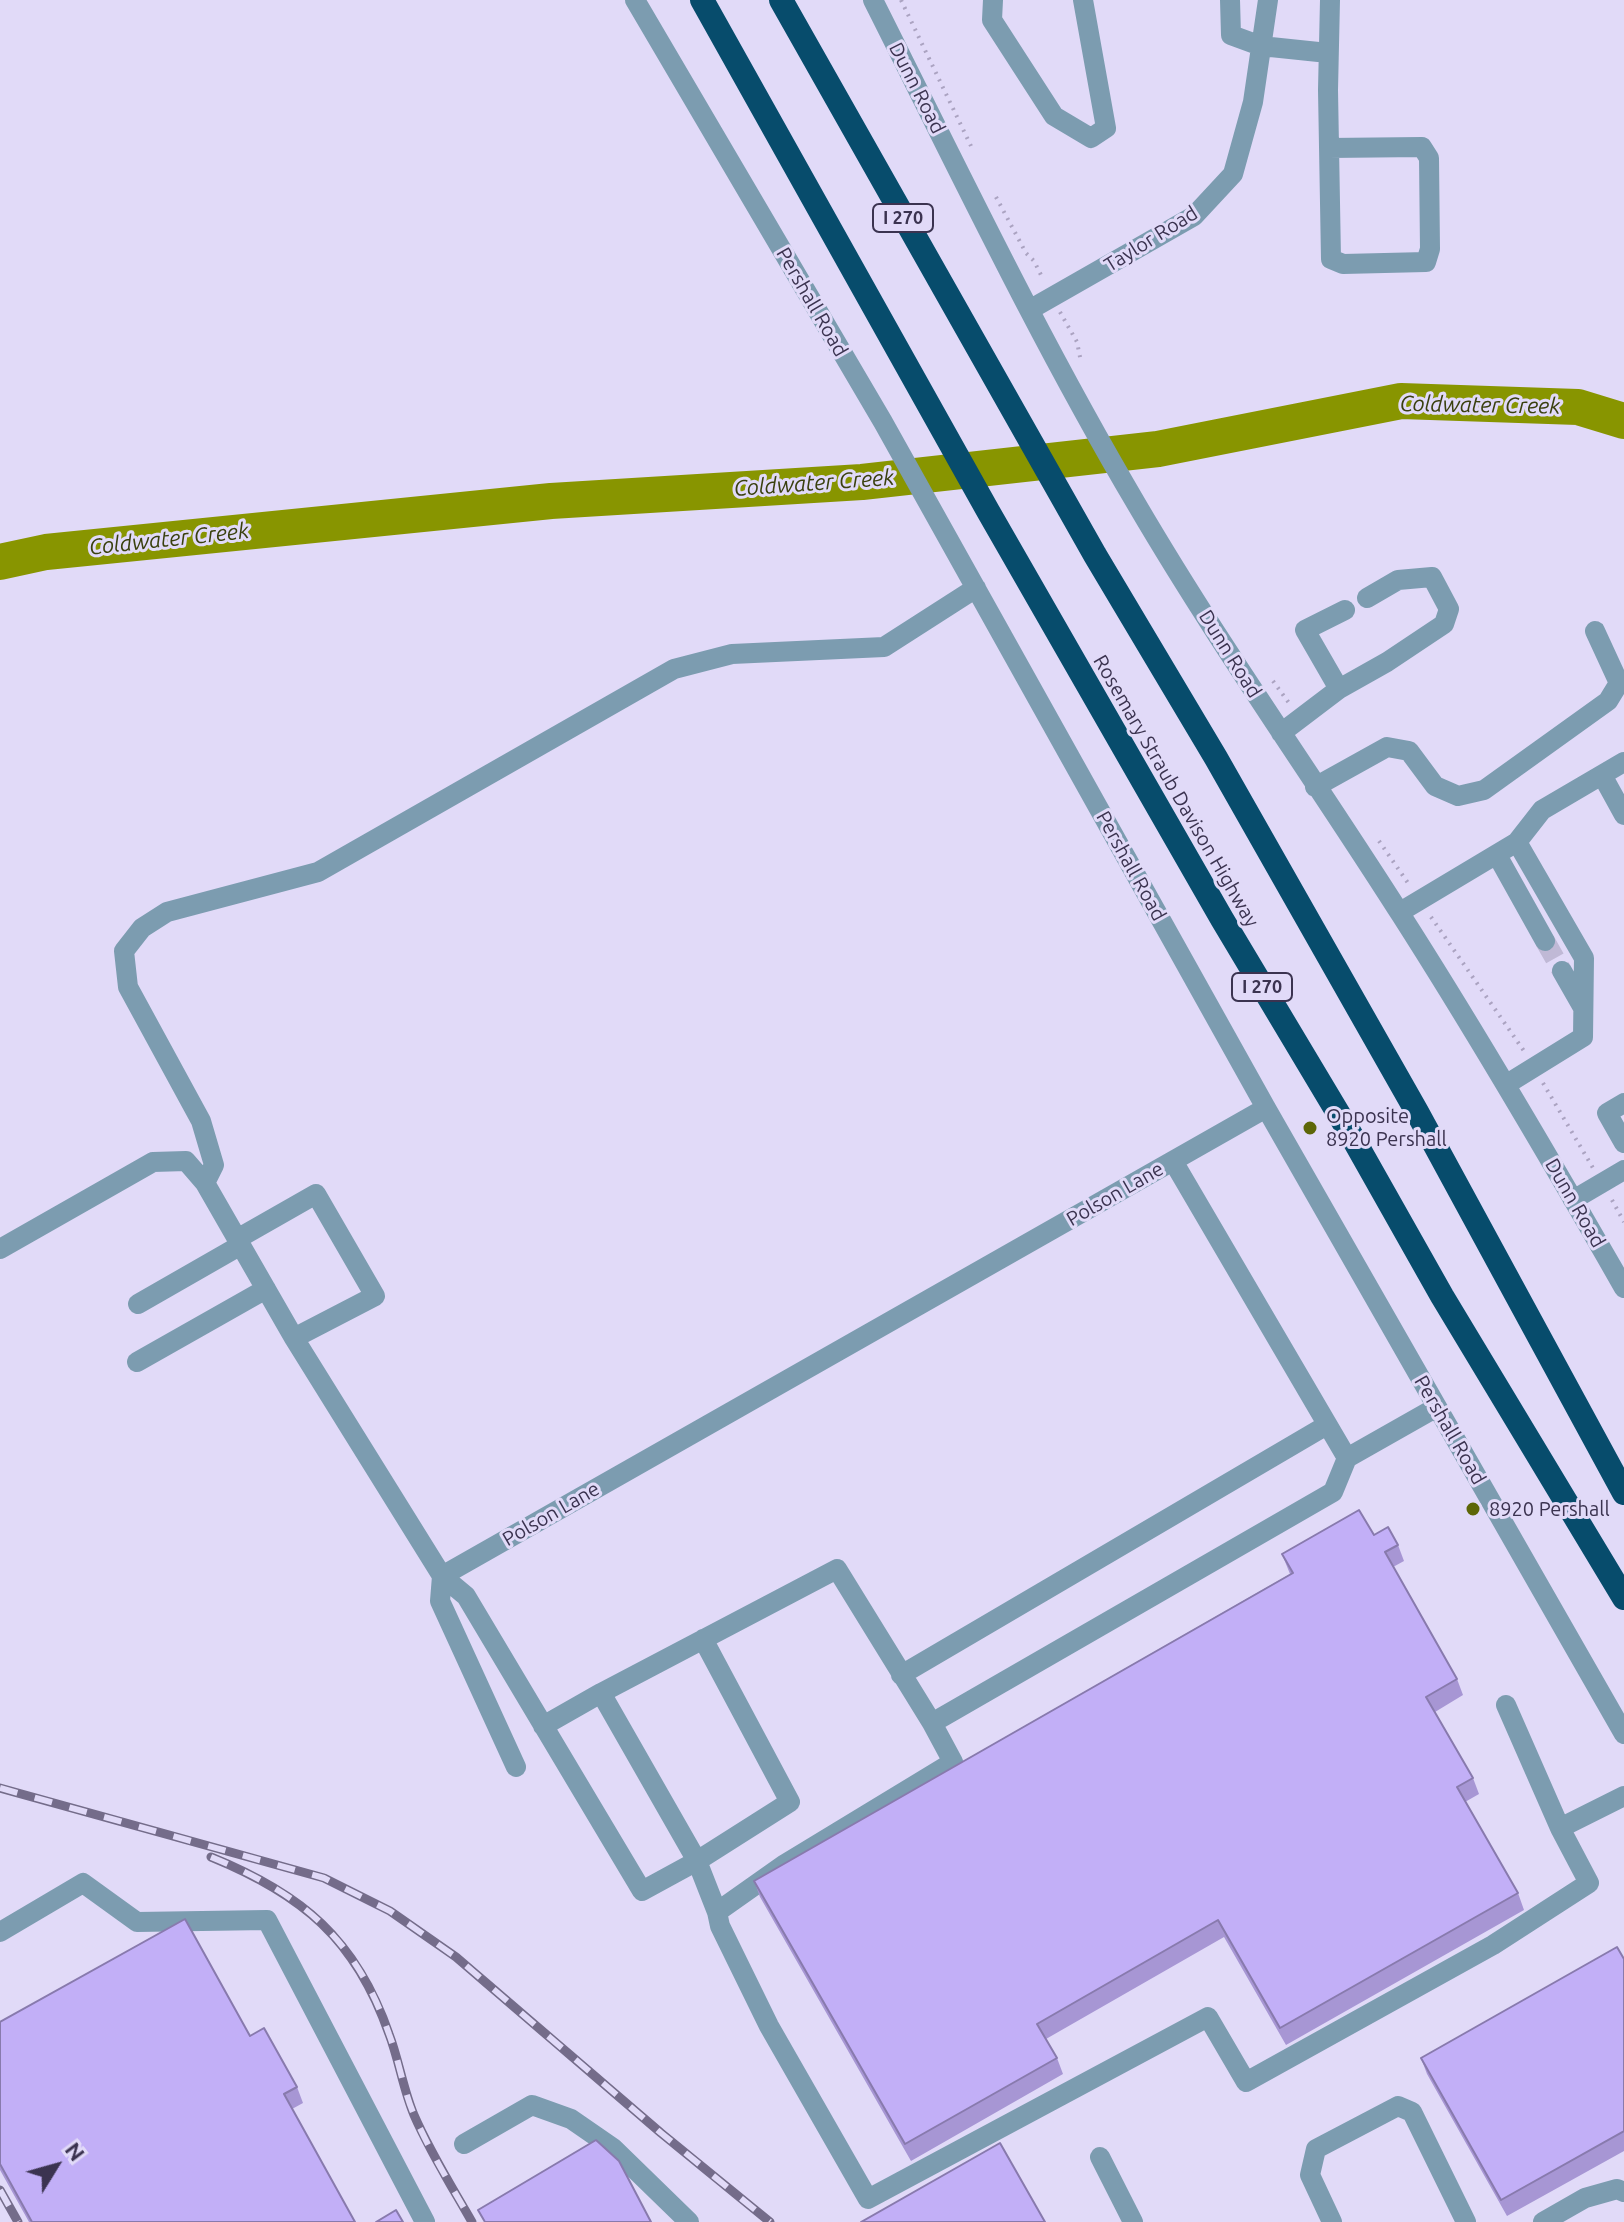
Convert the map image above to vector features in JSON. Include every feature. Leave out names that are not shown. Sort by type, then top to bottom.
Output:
[{"type":"highway","name":"Rosemary Straub Davison Highway","points":[[702,0],[925,400],[1222,919],[1350,1133],[1442,1296],[1624,1598]]},
{"type":"highway","name":"I 270","points":[[781,0],[1095,555],[1223,771],[1417,1112],[1624,1493]]},
{"type":"street","name":"Pershall Road","points":[[635,0],[883,422],[1266,1108],[1624,1734]]},
{"type":"street","name":"Dunn Road","points":[[873,0],[1069,386],[1137,506],[1315,787],[1400,912],[1507,1084],[1624,1288]]},
{"type":"street","points":[[993,0],[992,20],[1054,116],[1091,138],[1106,128],[1083,0]]},
{"type":"street","points":[[1230,0],[1231,35],[1261,46],[1328,53]]},
{"type":"street","name":"Taylor Road","points":[[1031,309],[1194,216],[1233,174],[1253,102],[1268,0]]},
{"type":"street","points":[[1329,148],[1422,147],[1429,158],[1430,249],[1426,262],[1343,264],[1331,259],[1329,148],[1328,53],[1330,0]]},
{"type":"street","points":[[1281,733],[1339,689],[1444,624],[1449,609],[1432,577],[1398,580],[1367,598]]},
{"type":"street","points":[[205,1183],[214,1165],[201,1121],[128,987],[124,951],[142,928],[167,912],[318,872],[674,669],[732,654],[884,647],[976,588]]},
{"type":"street","points":[[1339,689],[1305,630],[1345,610]]},
{"type":"street","points":[[1315,787],[1387,747],[1409,751],[1435,786],[1458,796],[1484,790],[1608,701],[1619,683],[1595,631]]},
{"type":"street","points":[[1400,912],[1517,842],[1542,810],[1624,762]]},
{"type":"street","points":[[1602,775],[1624,815]]},
{"type":"street","points":[[1507,1084],[1583,1037],[1584,958],[1517,842]]},
{"type":"street","points":[[1497,855],[1545,941]]},
{"type":"street","points":[[1562,971],[1583,1007]]},
{"type":"street","points":[[1624,1103],[1607,1113],[1624,1143]]},
{"type":"street","name":"Polson Lane","points":[[442,1576],[1266,1108]]},
{"type":"street","points":[[0,1249],[153,1162],[186,1161],[205,1183],[294,1338],[442,1576],[466,1596],[642,1891],[697,1861],[790,1802],[703,1639]]},
{"type":"street","points":[[1173,1161],[1347,1458]]},
{"type":"street","points":[[1573,1200],[1624,1170]]},
{"type":"street","points":[[138,1304],[316,1194],[375,1296],[294,1338]]},
{"type":"street","points":[[137,1362],[266,1289]]},
{"type":"street","points":[[932,1723],[1333,1492],[1347,1458],[1437,1407]]},
{"type":"street","points":[[901,1675],[1327,1425]]},
{"type":"street","points":[[543,1726],[837,1569],[953,1762],[785,1864],[717,1912]]},
{"type":"street","points":[[442,1576],[440,1601],[516,1767]]},
{"type":"street","points":[[601,1693],[697,1861],[720,1926],[769,2026],[868,2199],[1208,2017],[1246,2082],[1493,1945],[1589,1883],[1560,1828],[1506,1705]]},
{"type":"street","points":[[1560,1828],[1624,1796]]},
{"type":"street","points":[[0,1932],[83,1883],[137,1922],[267,1920],[425,2222]]},
{"type":"street","points":[[464,2144],[532,2105],[571,2119],[613,2148],[689,2222]]},
{"type":"street","points":[[1332,2222],[1310,2175],[1316,2149],[1398,2106],[1412,2112],[1466,2222]]},
{"type":"street","points":[[1100,2157],[1133,2222]]},
{"type":"street","points":[[1543,2222],[1585,2198],[1617,2189],[1624,2192]]},
{"type":"path","points":[[901,0],[965,135]]},
{"type":"path","points":[[992,189],[1040,274]]},
{"type":"path","points":[[1067,323],[1077,342],[1082,368]]},
{"type":"path","points":[[1433,921],[1527,1056]]},
{"type":"path","points":[[1543,1084],[1592,1166]]},
{"type":"path","points":[[1608,1193],[1624,1222]]},
{"type":"building","points":[[1359,1510],[1374,1535],[1388,1527],[1398,1545],[1385,1552],[1457,1679],[1426,1697],[1473,1778],[1457,1787],[1518,1893],[1280,2028],[1218,1920],[1037,2024],[1057,2058],[905,2144],[754,1881],[1293,1573],[1282,1554]]},
{"type":"building","points":[[185,1919],[250,2036],[264,2028],[297,2087],[284,2094],[355,2222],[32,2222],[0,2164],[0,2022]]},
{"type":"building","points":[[1617,1947],[1624,1959],[1624,2131],[1501,2200],[1421,2058]]},
{"type":"building","points":[[596,2140],[619,2161],[651,2222],[485,2222],[478,2210]]},
{"type":"building","points":[[1000,2143],[1045,2222],[861,2222]]},
{"type":"building","points":[[396,2210],[403,2222],[376,2222]]},
{"type":"waterway","name":"Coldwater Creek","points":[[0,562],[46,552],[551,501],[862,482],[1158,449],[1401,401],[1578,407],[1624,421]]},
{"type":"tunnel","points":[[1545,941],[1562,971]]},
{"type":"railway","points":[[0,1788],[324,1878],[390,1911],[456,1957],[770,2222]]},
{"type":"railway","points":[[211,1857],[273,1887],[299,1904],[322,1924],[360,1971],[376,2001],[420,2129],[472,2222]]},
{"type":"railway","points":[[0,2190],[18,2222]]},
{"type":"place","name":"Opposite 8920 Pershall","points":[[1310,1128]]},
{"type":"place","name":"8920 Pershall","points":[[1473,1509]]}]
